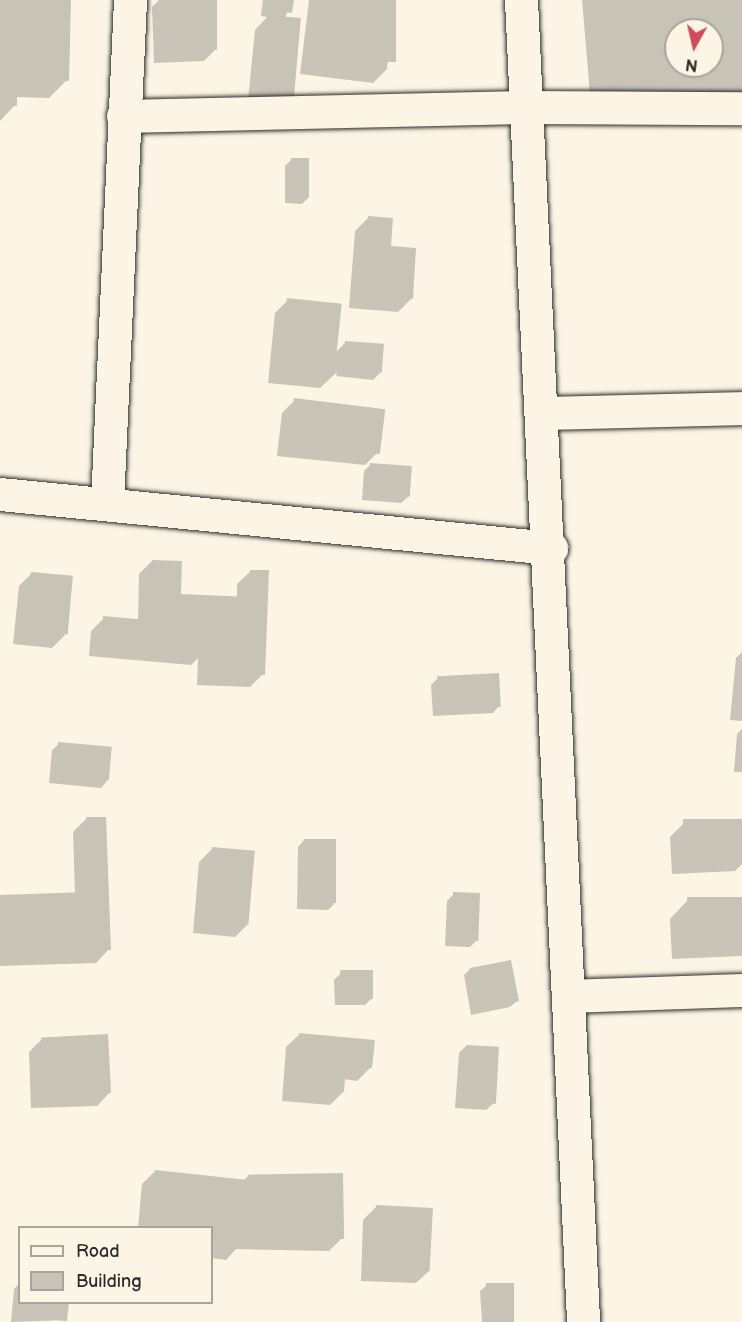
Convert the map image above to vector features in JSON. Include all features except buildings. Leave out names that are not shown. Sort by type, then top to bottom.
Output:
[{"type":"street","points":[[107,503],[130,0]]},
{"type":"street","points":[[521,0],[524,107],[550,548],[583,1322]]},
{"type":"street","points":[[123,116],[524,107],[742,108]]},
{"type":"street","points":[[542,412],[742,408]]},
{"type":"street","points":[[0,494],[550,548]]},
{"type":"street","points":[[568,996],[742,990]]}]
